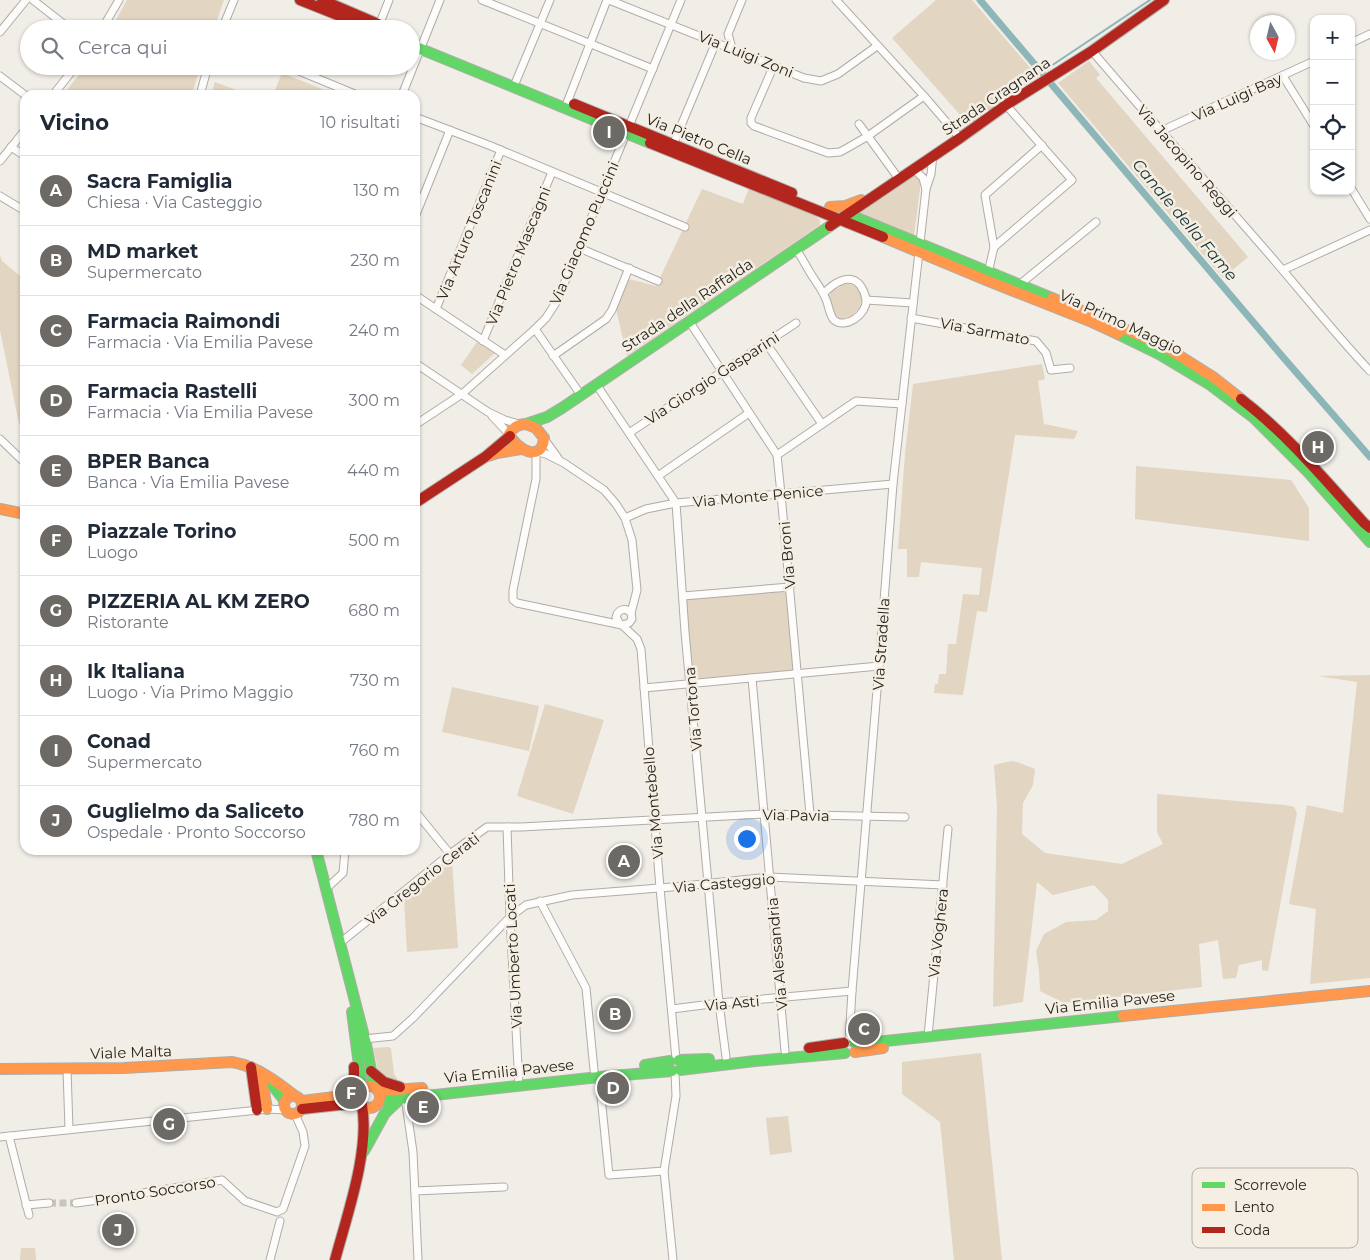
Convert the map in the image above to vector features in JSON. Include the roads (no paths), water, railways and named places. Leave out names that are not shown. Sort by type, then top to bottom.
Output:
[{"type":"main road","points":[[300,0],[332,5]]},
{"type":"main road","points":[[322,0],[362,20]]},
{"type":"main road","name":"Strada Gragnana","points":[[844,217],[1006,105],[1092,51],[1164,0]]},
{"type":"main road","name":"Via Pietro Cella","points":[[420,46],[628,130],[740,180],[825,209]]},
{"type":"main road","name":"Via Pietro Cella","points":[[628,130],[673,144],[919,248]]},
{"type":"main road","points":[[822,231],[825,209],[845,206],[876,195]]},
{"type":"main road","name":"Strada della Raffalda","points":[[420,500],[485,457],[509,435],[513,427],[547,417],[844,217]]},
{"type":"main road","name":"Via Primo Maggio","points":[[919,248],[1096,316],[1164,346],[1213,376],[1266,418],[1310,463],[1364,524],[1370,528]]},
{"type":"main road","name":"Via Primo Maggio","points":[[919,248],[1092,322],[1159,354],[1209,384],[1254,418],[1280,442],[1370,542]]},
{"type":"main road","points":[[509,435],[514,444],[530,451],[542,450],[547,417]]},
{"type":"main road","points":[[522,424],[531,425],[543,437]]},
{"type":"main road","name":"Strada della Raffalda","points":[[485,457],[497,453],[530,451]]},
{"type":"main road","points":[[0,509],[20,513]]},
{"type":"main road","points":[[317,855],[378,1096],[368,1145]]},
{"type":"main road","points":[[335,1260],[361,1159],[365,1121],[364,1110],[359,1100],[361,1091],[350,986]]},
{"type":"main road","name":"Via Emilia Pavese","points":[[378,1096],[405,1095],[596,1074],[650,1065],[675,1066],[755,1061],[928,1036],[1370,991]]},
{"type":"main road","name":"Via Emilia Pavese","points":[[675,1066],[726,1057],[785,1051],[1370,998]]},
{"type":"main road","points":[[338,1096],[349,1090],[354,1081],[353,1023]]},
{"type":"main road","name":"Viale Malta","points":[[0,1069],[124,1068],[241,1063],[277,1082],[298,1105]]},
{"type":"main road","points":[[251,1067],[262,1109]]},
{"type":"main road","points":[[361,1159],[385,1113],[405,1095],[380,1080],[371,1071]]},
{"type":"main road","points":[[261,1073],[262,1109]]},
{"type":"main road","name":"Viale Malta","points":[[261,1073],[284,1105]]},
{"type":"main road","points":[[378,1096],[368,1086],[361,1091],[298,1105],[290,1114],[284,1105],[289,1096],[298,1105],[362,1105],[370,1108],[378,1096]]},
{"type":"street","points":[[0,32],[26,0]]},
{"type":"street","points":[[33,0],[59,20]]},
{"type":"street","points":[[107,20],[119,0]]},
{"type":"street","points":[[226,20],[234,0]]},
{"type":"street","points":[[379,20],[389,0]]},
{"type":"street","points":[[420,44],[440,0]]},
{"type":"street","points":[[482,0],[652,69]]},
{"type":"street","points":[[515,84],[550,0]]},
{"type":"street","points":[[566,105],[608,0]]},
{"type":"street","name":"Via Luigi Zoni","points":[[608,0],[804,78],[821,81],[838,74],[877,46]]},
{"type":"street","name":"Via Giacomo Puccini","points":[[420,422],[462,394],[535,329],[546,318],[557,301],[681,0]]},
{"type":"street","points":[[732,48],[728,34],[742,0]]},
{"type":"street","points":[[836,0],[960,138]]},
{"type":"street","points":[[1355,41],[1370,34]]},
{"type":"street","points":[[673,144],[716,42]]},
{"type":"street","name":"Via Jacopino Reggi","points":[[1092,51],[1370,370]]},
{"type":"street","name":"Via Luigi Bay","points":[[1161,131],[1310,63]]},
{"type":"street","points":[[774,66],[751,123],[754,126],[828,153],[844,150],[868,136],[924,96]]},
{"type":"street","points":[[58,90],[69,75]]},
{"type":"street","points":[[201,90],[206,75]]},
{"type":"street","points":[[304,75],[333,90]]},
{"type":"street","points":[[404,90],[409,75]]},
{"type":"street","points":[[0,76],[20,91]]},
{"type":"street","points":[[1284,76],[1310,119]]},
{"type":"street","points":[[994,247],[1072,180],[1006,105]]},
{"type":"street","points":[[420,118],[684,227]]},
{"type":"street","points":[[859,124],[899,179]]},
{"type":"street","points":[[420,205],[450,130]]},
{"type":"street","points":[[0,161],[20,136]]},
{"type":"street","points":[[988,273],[994,247],[985,195],[1042,145]]},
{"type":"street","points":[[11,147],[20,153]]},
{"type":"street","name":"Via Arturo Toscanini","points":[[436,309],[501,150]]},
{"type":"street","name":"Via Stradella","points":[[849,1046],[893,484],[926,189],[934,156]]},
{"type":"street","points":[[914,169],[923,178],[926,189]]},
{"type":"street","name":"Via Pietro Mascagni","points":[[483,341],[552,172]]},
{"type":"street","points":[[1355,195],[1370,219]]},
{"type":"street","points":[[0,196],[20,208]]},
{"type":"street","points":[[1019,285],[1096,222]]},
{"type":"street","points":[[1283,270],[1370,230]]},
{"type":"street","points":[[579,248],[658,281]]},
{"type":"street","points":[[796,249],[824,293],[832,318],[842,323],[854,319],[860,316],[866,306],[864,292],[857,282],[851,279],[840,281],[824,293]]},
{"type":"street","points":[[553,356],[606,319],[612,310],[628,268]]},
{"type":"street","points":[[420,298],[505,355]]},
{"type":"street","points":[[866,300],[913,303]]},
{"type":"street","name":"Via Sarmato","points":[[911,318],[1036,341],[1046,353],[1051,370],[1070,368]]},
{"type":"street","name":"Via Broni","points":[[689,321],[777,455],[810,814]]},
{"type":"street","name":"Via Giorgio Gasparini","points":[[629,433],[796,323]]},
{"type":"street","points":[[535,329],[581,395]]},
{"type":"street","points":[[766,343],[822,424]]},
{"type":"street","points":[[420,365],[488,412],[506,420],[522,424]]},
{"type":"street","name":"Via Tortona","points":[[596,384],[676,503],[719,1003],[726,1057]]},
{"type":"street","points":[[777,455],[856,401],[902,404]]},
{"type":"street","points":[[488,412],[509,435]]},
{"type":"street","points":[[658,476],[749,413]]},
{"type":"street","points":[[543,437],[554,454],[564,463]]},
{"type":"street","points":[[0,439],[20,458]]},
{"type":"street","points":[[530,451],[546,454],[564,463],[604,490],[625,518],[632,540],[637,590],[631,617],[627,624],[517,603],[513,600],[513,590],[536,479],[536,466],[530,451]]},
{"type":"street","name":"Via Monte Penice","points":[[625,518],[646,509],[676,503],[893,484]]},
{"type":"street","points":[[683,596],[790,587]]},
{"type":"street","points":[[604,620],[617,615],[620,610],[636,599]]},
{"type":"street","points":[[624,609],[627,610],[631,617]]},
{"type":"street","points":[[617,615],[617,620],[637,639]]},
{"type":"street","name":"Via Montebello","points":[[631,617],[642,649],[660,888],[672,1009],[676,1096],[664,1171],[673,1260]]},
{"type":"street","points":[[644,688],[879,666]]},
{"type":"street","name":"Via Alessandria","points":[[752,678],[785,1051]]},
{"type":"street","name":"Via Pavia","points":[[508,827],[764,814],[905,817]]},
{"type":"street","points":[[420,818],[450,854]]},
{"type":"street","name":"Via Gregorio Cerati","points":[[340,944],[450,854],[487,827],[508,827]]},
{"type":"street","name":"Via Umberto Locati","points":[[508,827],[510,918],[519,1081]]},
{"type":"street","name":"Via Voghera","points":[[928,1036],[948,829]]},
{"type":"street","points":[[327,888],[343,873],[345,855]]},
{"type":"street","name":"Via Casteggio","points":[[364,1039],[393,1036],[414,1018],[510,918],[526,905],[540,901],[572,895],[770,877],[944,885]]},
{"type":"street","points":[[540,901],[586,988],[609,1175],[664,1171]]},
{"type":"street","name":"Via Asti","points":[[672,1009],[719,1003],[852,992]]},
{"type":"street","points":[[67,1069],[69,1129]]},
{"type":"street","points":[[405,1095],[412,1152],[418,1260]]},
{"type":"street","points":[[0,1137],[262,1109],[284,1105]]},
{"type":"street","name":"Pronto Soccorso","points":[[76,1203],[222,1180],[245,1201],[277,1212],[283,1209],[305,1146],[298,1105]]},
{"type":"street","points":[[9,1136],[29,1215]]},
{"type":"street","points":[[415,1191],[504,1187]]},
{"type":"street","points":[[26,1205],[49,1203]]},
{"type":"street","points":[[270,1260],[280,1221]]},
{"type":"waterway","name":"Canale della Fame","points":[[980,0],[1370,457]]},
{"type":"waterway","points":[[1042,72],[1150,0]]},
{"type":"tunnel","points":[[49,1203],[76,1203]]},
{"type":"place","name":"Conad","points":[[609,132]]},
{"type":"place","name":"Ik Italiana","points":[[1318,447]]},
{"type":"place","name":"Sacra Famiglia","points":[[624,861]]},
{"type":"place","name":"MD market","points":[[615,1014]]},
{"type":"place","name":"Farmacia Raimondi","points":[[864,1029]]},
{"type":"place","name":"Farmacia Rastelli","points":[[613,1088]]},
{"type":"place","name":"Piazzale Torino","points":[[351,1093]]},
{"type":"place","name":"BPER Banca","points":[[423,1107]]},
{"type":"place","name":"PIZZERIA AL KM ZERO","points":[[169,1124]]},
{"type":"place","name":"Guglielmo da Saliceto","points":[[118,1230]]}]
